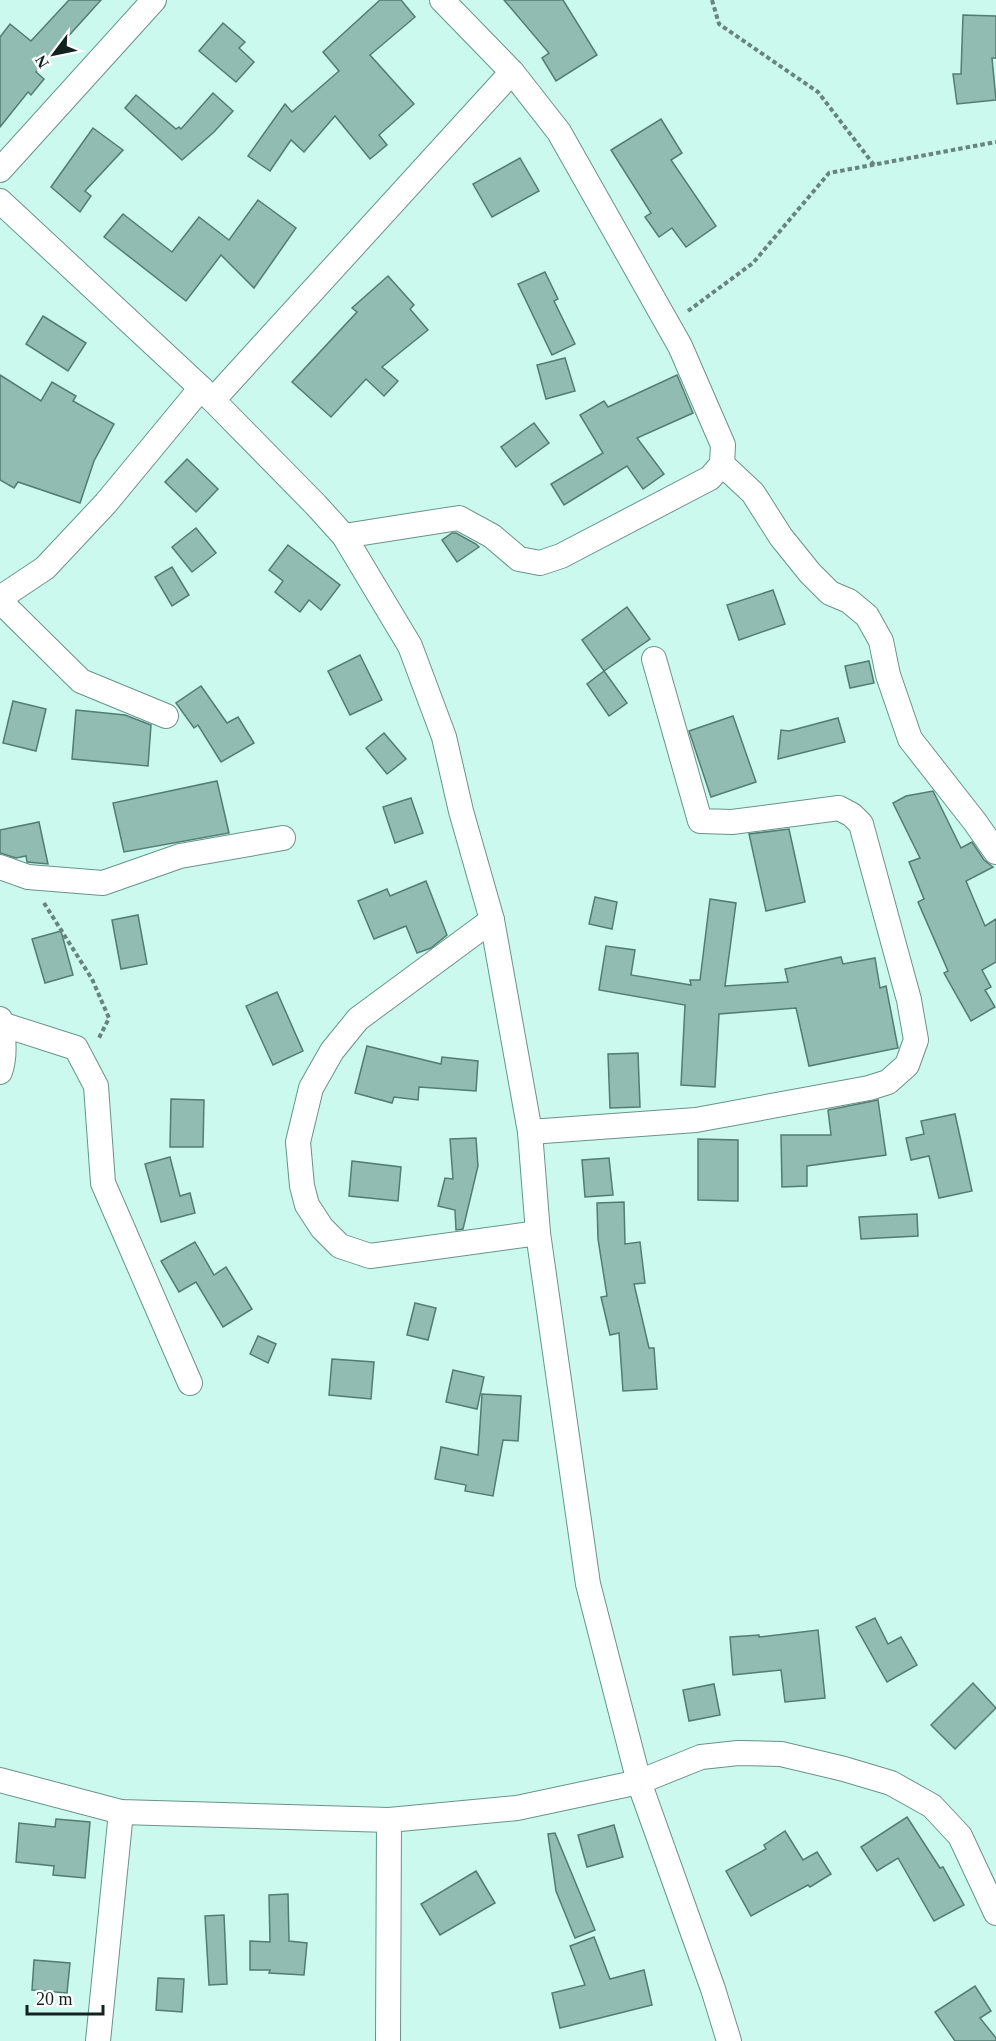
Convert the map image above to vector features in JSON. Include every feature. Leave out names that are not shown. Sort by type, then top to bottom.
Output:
[{"type":"street","points":[[0,170],[154,0]]},
{"type":"street","points":[[344,536],[459,518],[492,536],[519,559],[540,563],[561,556],[710,478],[722,464],[723,445],[680,346],[559,132],[512,72],[442,0]]},
{"type":"street","points":[[166,716],[81,681],[0,599],[45,568],[512,72]]},
{"type":"street","points":[[0,201],[207,394],[344,536],[368,572],[414,656],[444,737],[461,811],[492,920],[530,1132],[538,1233],[588,1584],[639,1782],[713,1989],[729,2041]]},
{"type":"street","points":[[722,464],[753,493],[781,537],[810,573],[830,593],[849,601],[867,616],[881,641],[888,675],[910,739],[996,852]]},
{"type":"street","points":[[530,1132],[696,1120],[869,1088],[888,1082],[907,1065],[916,1040],[909,1000],[861,824],[852,815],[839,808],[732,822],[700,820],[654,659]]},
{"type":"street","points":[[0,867],[28,877],[103,883],[180,856],[283,837]]},
{"type":"street","points":[[492,920],[358,1018],[332,1051],[311,1088],[298,1142],[302,1186],[307,1204],[322,1228],[340,1246],[370,1256],[538,1233]]},
{"type":"street","points":[[0,1072],[4,1062],[1,1022],[76,1048],[96,1086],[103,1183],[190,1383]]},
{"type":"street","points":[[0,1780],[121,1812],[389,1820],[517,1808],[639,1782],[701,1757],[781,1754],[891,1783],[932,1806],[960,1836],[996,1913]]},
{"type":"street","points":[[98,2041],[121,1812]]},
{"type":"street","points":[[388,2041],[389,1820]]},
{"type":"path","points":[[712,0],[719,24],[818,92],[874,165]]},
{"type":"path","points":[[668,325],[753,263],[829,173],[996,142]]},
{"type":"path","points":[[28,877],[93,979],[109,1018],[99,1040],[76,1048]]},
{"type":"building","points":[[69,0],[101,0],[36,72],[44,79],[31,95],[28,92],[0,127],[0,37],[10,24],[31,41]]},
{"type":"building","points":[[380,0],[401,0],[415,17],[370,55],[414,104],[379,135],[387,145],[370,159],[335,116],[304,152],[291,140],[270,171],[248,156],[285,104],[292,112],[339,71],[323,52]]},
{"type":"building","points":[[504,0],[563,0],[597,55],[556,81],[542,58],[549,53]]},
{"type":"building","points":[[963,15],[996,16],[996,58],[992,58],[996,100],[957,104],[953,74],[961,74]]},
{"type":"building","points":[[223,23],[245,42],[239,48],[254,62],[236,82],[199,51]]},
{"type":"building","points":[[213,93],[233,111],[214,132],[182,160],[125,108],[136,95],[176,129],[179,127],[181,129]]},
{"type":"building","points":[[661,119],[682,153],[671,160],[716,226],[686,247],[672,228],[659,237],[645,217],[651,213],[611,150]]},
{"type":"building","points":[[93,128],[123,150],[85,191],[91,196],[80,212],[51,187]]},
{"type":"building","points":[[520,158],[539,191],[492,217],[473,184]]},
{"type":"building","points":[[258,200],[296,228],[254,288],[221,255],[186,301],[104,237],[123,214],[172,252],[199,217],[229,240]]},
{"type":"building","points":[[545,272],[558,299],[554,301],[575,344],[552,355],[518,284]]},
{"type":"building","points":[[388,276],[414,305],[410,309],[428,330],[382,367],[398,381],[384,396],[366,379],[331,417],[292,382],[357,312],[352,308]]},
{"type":"building","points":[[43,316],[86,343],[68,371],[26,344]]},
{"type":"building","points":[[565,358],[575,391],[546,399],[537,365]]},
{"type":"building","points":[[0,375],[41,401],[52,382],[76,396],[73,401],[114,424],[94,461],[80,503],[18,482],[14,488],[0,480]]},
{"type":"building","points":[[677,375],[693,413],[637,438],[664,474],[643,489],[627,466],[564,505],[551,484],[603,453],[580,415],[604,401],[608,407]]},
{"type":"building","points":[[534,423],[549,443],[516,467],[501,447]]},
{"type":"building","points":[[187,459],[218,489],[196,512],[165,482]]},
{"type":"building","points":[[196,528],[216,553],[192,572],[172,547]]},
{"type":"building","points":[[456,533],[479,547],[457,562],[442,540]]},
{"type":"building","points":[[288,545],[340,585],[321,610],[309,600],[300,612],[275,592],[283,581],[269,570]]},
{"type":"building","points":[[172,567],[189,595],[172,606],[155,577]]},
{"type":"building","points":[[773,590],[785,624],[739,640],[727,605]]},
{"type":"building","points":[[627,607],[650,639],[604,671],[582,640]]},
{"type":"building","points":[[360,655],[382,700],[350,715],[328,671]]},
{"type":"building","points":[[869,661],[874,683],[850,688],[845,666]]},
{"type":"building","points":[[604,671],[627,703],[609,716],[587,684]]},
{"type":"building","points":[[201,686],[227,723],[238,717],[254,743],[221,762],[198,725],[194,728],[176,703]]},
{"type":"building","points":[[13,701],[46,709],[36,751],[3,743]]},
{"type":"building","points":[[76,710],[125,715],[151,725],[148,766],[72,759]]},
{"type":"building","points":[[733,716],[756,782],[711,797],[689,731]]},
{"type":"building","points":[[838,718],[845,742],[778,759],[781,730],[789,731]]},
{"type":"building","points":[[384,733],[406,759],[387,774],[366,748]]},
{"type":"building","points":[[217,781],[229,833],[124,852],[113,803]]},
{"type":"building","points":[[933,791],[961,848],[972,842],[984,860],[993,867],[966,881],[985,926],[996,919],[996,962],[982,970],[991,987],[985,990],[995,1007],[971,1021],[944,973],[948,971],[918,902],[924,899],[909,862],[920,858],[893,803],[906,796]]},
{"type":"building","points":[[411,798],[423,833],[395,843],[383,807]]},
{"type":"building","points":[[39,822],[48,864],[27,862],[26,856],[16,858],[0,853],[0,830]]},
{"type":"building","points":[[789,829],[805,902],[766,911],[749,834]]},
{"type":"building","points":[[426,881],[447,935],[431,948],[417,953],[406,926],[374,939],[358,901],[387,889],[390,896]]},
{"type":"building","points":[[595,897],[617,902],[612,929],[589,924]]},
{"type":"building","points":[[710,899],[736,903],[725,986],[788,982],[785,969],[841,957],[843,964],[875,958],[880,988],[886,986],[898,1048],[809,1066],[796,1008],[719,1014],[715,1087],[681,1085],[685,1005],[599,990],[606,946],[635,950],[631,975],[691,985],[690,980],[700,980]]},
{"type":"building","points":[[138,915],[147,964],[121,969],[112,920]]},
{"type":"building","points":[[61,931],[73,975],[45,983],[32,939]]},
{"type":"building","points":[[277,992],[303,1051],[273,1065],[246,1006]]},
{"type":"building","points":[[367,1046],[441,1064],[442,1057],[478,1061],[476,1091],[419,1087],[418,1100],[394,1097],[392,1103],[355,1093]]},
{"type":"building","points":[[638,1053],[640,1107],[610,1108],[608,1054]]},
{"type":"building","points":[[171,1099],[204,1100],[203,1147],[170,1147]]},
{"type":"building","points":[[878,1100],[886,1155],[807,1166],[807,1186],[782,1187],[781,1135],[831,1135],[828,1110]]},
{"type":"building","points":[[955,1114],[972,1191],[939,1198],[929,1156],[911,1160],[906,1138],[924,1134],[921,1121]]},
{"type":"building","points":[[476,1138],[478,1166],[463,1229],[456,1230],[455,1210],[438,1206],[445,1178],[453,1179],[450,1139]]},
{"type":"building","points":[[698,1139],[738,1140],[738,1201],[698,1200]]},
{"type":"building","points":[[170,1157],[180,1196],[190,1193],[195,1213],[161,1222],[145,1164]]},
{"type":"building","points":[[609,1158],[613,1195],[585,1197],[582,1160]]},
{"type":"building","points":[[352,1161],[401,1167],[398,1201],[349,1196]]},
{"type":"building","points":[[624,1202],[625,1244],[640,1242],[645,1283],[634,1284],[649,1348],[654,1348],[657,1389],[623,1391],[619,1333],[610,1335],[601,1297],[607,1296],[598,1239],[597,1203]]},
{"type":"building","points":[[917,1214],[918,1236],[861,1239],[859,1217]]},
{"type":"building","points":[[195,1242],[214,1275],[226,1267],[252,1309],[223,1327],[196,1282],[179,1292],[161,1261]]},
{"type":"building","points":[[415,1303],[436,1308],[428,1340],[407,1335]]},
{"type":"building","points":[[258,1336],[276,1344],[268,1363],[250,1354]]},
{"type":"building","points":[[332,1359],[374,1362],[371,1399],[329,1395]]},
{"type":"building","points":[[453,1370],[484,1377],[477,1409],[446,1402]]},
{"type":"building","points":[[482,1394],[521,1396],[518,1441],[503,1440],[493,1496],[465,1491],[466,1485],[435,1479],[441,1447],[478,1455]]},
{"type":"building","points":[[875,1618],[888,1644],[901,1637],[917,1665],[887,1682],[856,1627]]},
{"type":"building","points":[[818,1630],[825,1698],[785,1702],[781,1670],[733,1675],[730,1637],[759,1635],[759,1637]]},
{"type":"building","points":[[973,1683],[996,1708],[955,1749],[931,1725]]},
{"type":"building","points":[[714,1684],[720,1715],[689,1721],[683,1690]]},
{"type":"building","points":[[907,1817],[940,1868],[943,1867],[964,1905],[934,1921],[898,1858],[877,1871],[861,1847]]},
{"type":"building","points":[[56,1819],[90,1822],[85,1878],[53,1875],[54,1866],[16,1862],[19,1823],[55,1827]]},
{"type":"building","points":[[614,1825],[623,1857],[587,1867],[578,1835]]},
{"type":"building","points":[[785,1831],[803,1860],[817,1852],[831,1874],[751,1916],[726,1871],[766,1849],[764,1845]]},
{"type":"building","points":[[555,1833],[595,1930],[575,1938],[556,1891],[548,1834]]},
{"type":"building","points":[[476,1871],[495,1903],[440,1935],[421,1904]]},
{"type":"building","points":[[288,1894],[289,1941],[307,1943],[304,1975],[269,1973],[270,1970],[250,1970],[250,1941],[270,1942],[269,1895]]},
{"type":"building","points":[[224,1915],[227,1984],[209,1985],[205,1916]]},
{"type":"building","points":[[594,1937],[610,1979],[644,1970],[652,2005],[560,2028],[552,1993],[585,1985],[570,1946]]},
{"type":"building","points":[[34,1960],[70,1963],[67,1993],[32,1990]]},
{"type":"building","points":[[158,1978],[184,1979],[182,2012],[156,2010]]},
{"type":"building","points":[[975,1986],[991,2011],[980,2018],[996,2041],[955,2041],[935,2012]]}]
